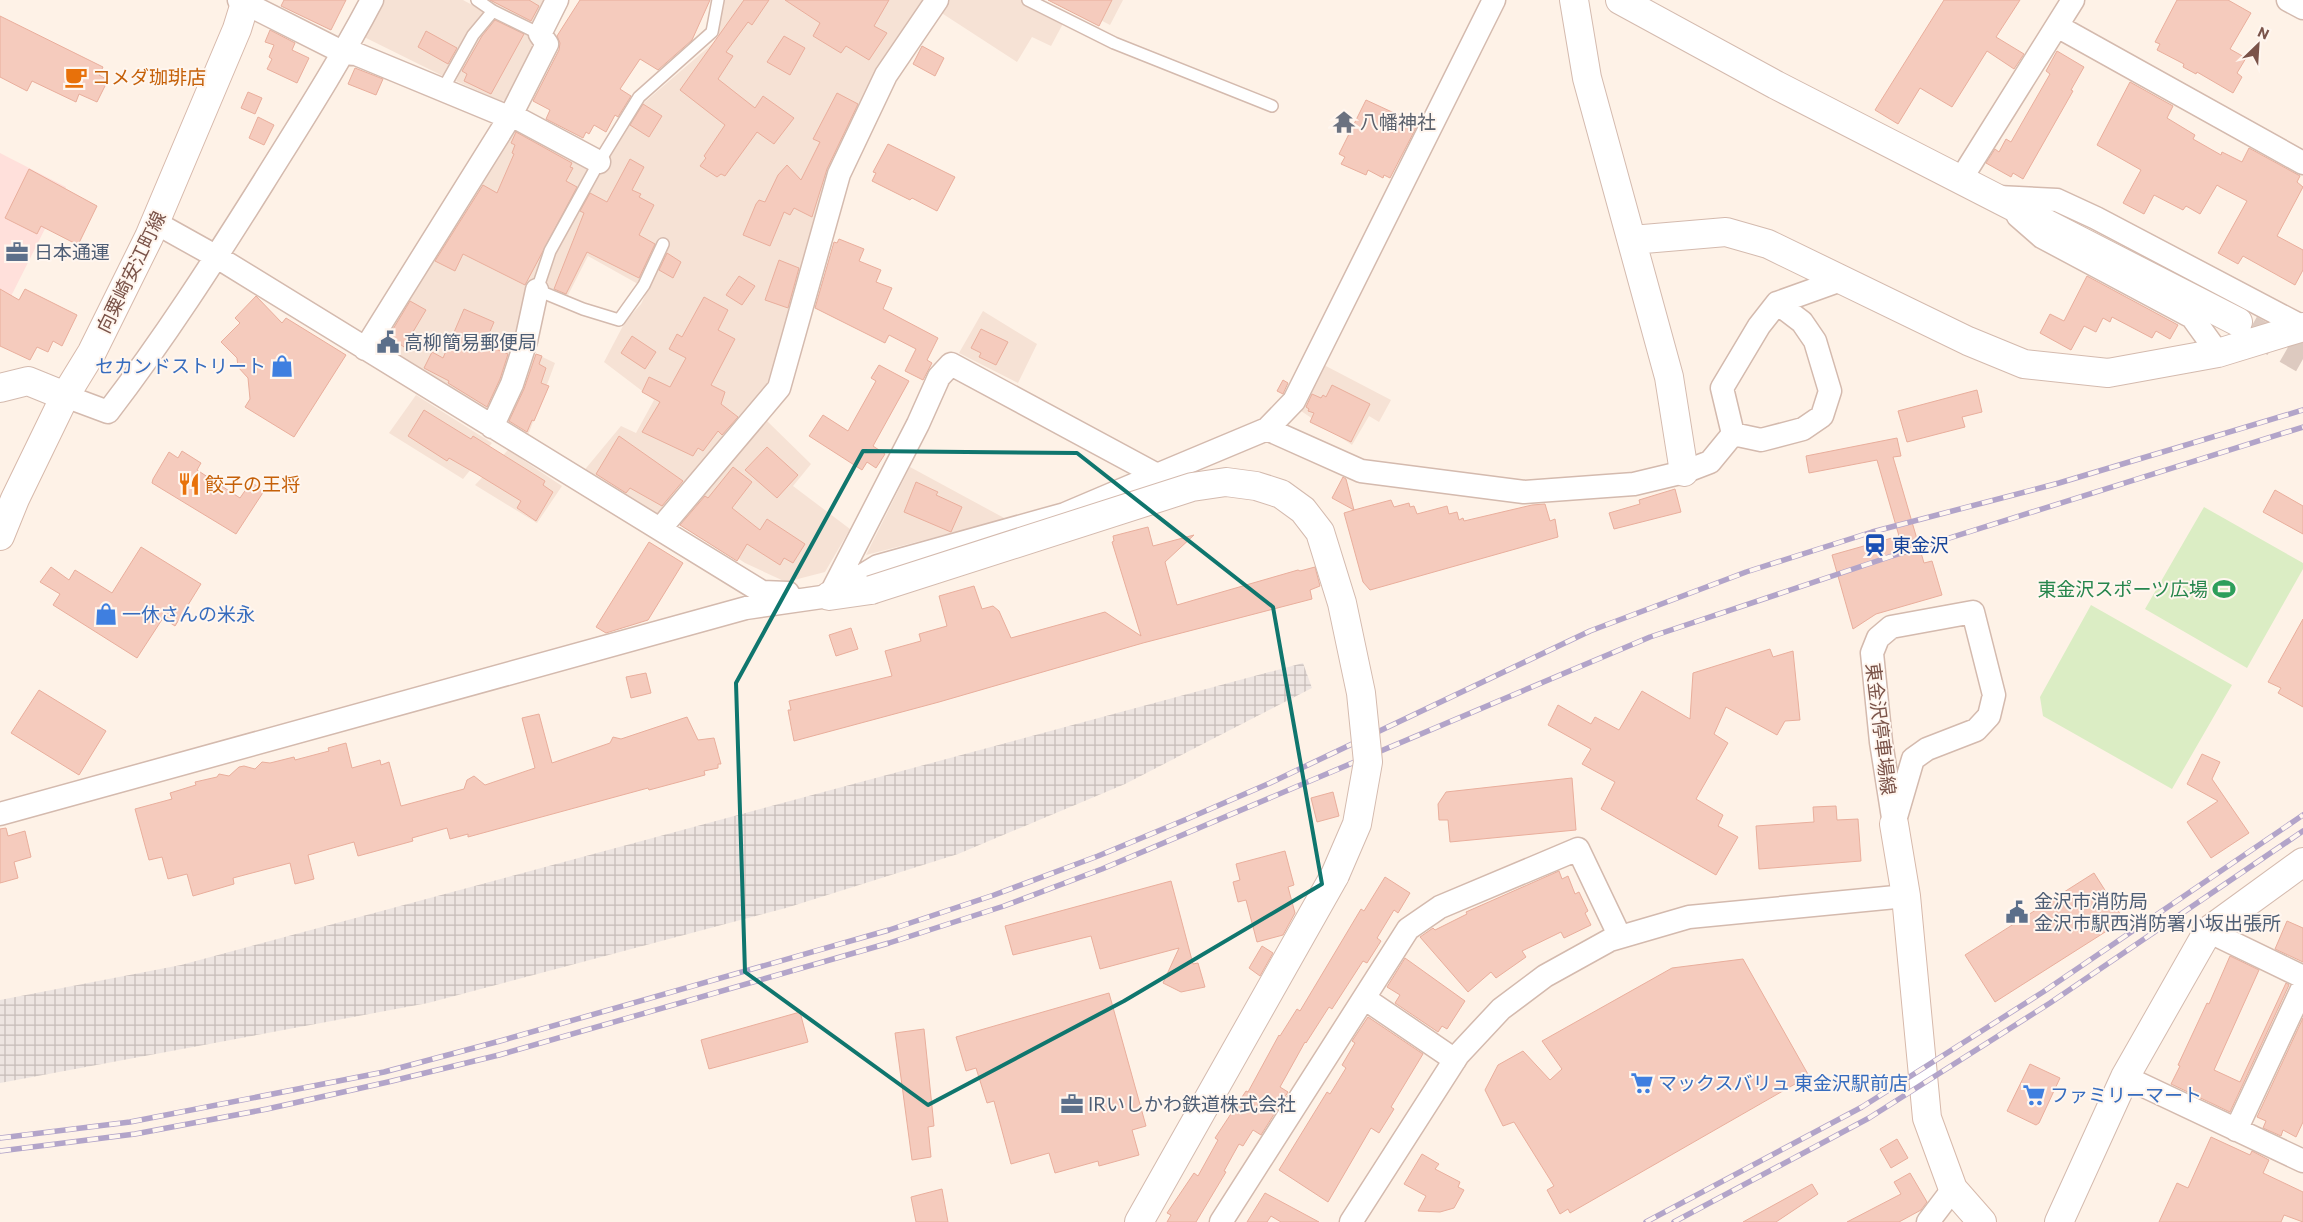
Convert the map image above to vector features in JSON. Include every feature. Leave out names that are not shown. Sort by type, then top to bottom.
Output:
[{"type":"street","points":[[0,388],[28,381],[108,412],[145,364],[217,256],[344,53],[372,0]]},
{"type":"street","points":[[365,349],[511,115],[547,44],[540,34],[557,0]]},
{"type":"street","points":[[660,528],[780,388],[839,174],[886,76],[937,0]]},
{"type":"street","points":[[156,223],[217,256],[762,592],[829,596],[878,566],[1065,514],[1268,429],[1294,400],[1494,0]]},
{"type":"street","points":[[1574,0],[1587,78],[1669,377],[1684,472]]},
{"type":"street","points":[[1620,0],[1776,85],[2238,322]]},
{"type":"street","points":[[1961,179],[2073,0]]},
{"type":"street","points":[[2288,0],[2303,8]]},
{"type":"street","points":[[243,1],[344,53],[356,54],[501,114],[511,115],[599,162]]},
{"type":"street","name":"向粟崎安江町線","points":[[0,536],[15,498],[65,396],[92,352],[156,223],[237,29],[243,1]]},
{"type":"street","points":[[2057,26],[2303,163]]},
{"type":"street","points":[[1997,197],[2057,200],[2096,218],[2303,327]]},
{"type":"street","points":[[1997,197],[2042,237],[2192,317],[2218,353]]},
{"type":"street","points":[[1632,240],[1726,232],[1768,244],[1968,341],[2024,364],[2108,373],[2218,353],[2303,327]]},
{"type":"street","points":[[1733,434],[1722,388],[1760,326],[1777,303],[1841,280]]},
{"type":"street","points":[[492,427],[512,384],[526,341],[537,290]]},
{"type":"street","points":[[1733,434],[1761,440],[1803,429],[1822,416],[1830,391],[1815,341],[1802,322],[1777,303]]},
{"type":"street","points":[[829,596],[918,424],[939,377],[951,364],[1157,474]]},
{"type":"street","points":[[1268,429],[1361,471],[1524,492],[1634,484],[1684,472],[1710,462],[1733,434]]},
{"type":"street","points":[[0,814],[746,608],[871,590],[1192,487],[1226,482],[1256,486],[1281,494],[1303,510],[1320,532],[1342,603],[1361,693],[1368,762],[1358,824],[1335,875],[1139,1222]]},
{"type":"street","name":"東金沢停車場線","points":[[1894,824],[1913,760],[1927,749],[1976,730],[1989,716],[1994,695],[1973,612],[1891,627],[1878,638],[1872,653],[1881,742],[1894,824],[1906,896],[1927,1118],[1953,1189],[1982,1222]]},
{"type":"street","points":[[1221,1222],[1408,929],[1440,907],[1578,849],[1620,937]]},
{"type":"street","points":[[2059,1222],[2125,1077],[2208,931],[2303,862]]},
{"type":"street","points":[[1351,1222],[1455,1060],[1501,1008],[1545,976],[1610,940],[1689,917],[1906,896]]},
{"type":"street","points":[[2208,931],[2303,977]]},
{"type":"street","points":[[2236,1130],[2303,987]]},
{"type":"street","points":[[1364,998],[1455,1060]]},
{"type":"street","points":[[2125,1077],[2303,1161]]},
{"type":"street","points":[[1928,1222],[1953,1189]]},
{"type":"lane","points":[[476,0],[493,11],[540,34]]},
{"type":"lane","points":[[663,244],[644,285],[619,320],[583,309],[537,290],[550,251],[599,162],[639,97],[712,32],[718,0]]},
{"type":"lane","points":[[1028,0],[1114,43],[1272,106]]},
{"type":"lane","points":[[443,89],[473,35],[493,11]]},
{"type":"highlighted area","points":[[863,451],[1077,453],[1273,607],[1322,884],[1124,1001],[928,1105],[745,972],[736,683]]},
{"type":"shaded area","points":[[379,0],[463,0],[487,13],[445,77],[360,35]]},
{"type":"shaded area","points":[[473,0],[548,0],[543,46],[512,99],[501,101],[456,81],[478,35],[495,17]]},
{"type":"shaded area","points":[[721,0],[928,0],[875,80],[771,388],[656,521],[582,473],[621,426],[636,433],[654,400],[604,362],[625,322],[641,304],[664,256],[661,247],[638,284],[588,256],[567,297],[545,287],[556,250],[639,107],[718,39]]},
{"type":"shaded area","points":[[946,0],[1034,0],[1066,18],[1051,46],[1032,37],[1017,62],[940,12]]},
{"type":"shaded area","points":[[1062,0],[1123,0],[1110,25]]},
{"type":"shaded area","points":[[512,122],[590,168],[549,248],[507,387],[489,414],[374,344]]},
{"type":"shaded area","name":"日本通運","points":[[0,153],[66,187],[0,318]]},
{"type":"shaded area","points":[[983,311],[1037,344],[1018,383],[959,353]]},
{"type":"shaded area","points":[[528,350],[555,363],[527,438],[500,424]]},
{"type":"shaded area","points":[[1324,365],[1391,400],[1379,422],[1369,416],[1352,445],[1298,409]]},
{"type":"shaded area","points":[[416,395],[492,443],[463,479],[389,433]]},
{"type":"shaded area","points":[[766,420],[811,464],[793,486],[850,529],[825,572],[786,582],[745,563],[680,520]]},
{"type":"shaded area","points":[[508,450],[562,486],[537,523],[475,485]]},
{"type":"shaded area","points":[[910,467],[1006,519],[866,555]]},
{"type":"shaded area","points":[[1303,663],[1312,688],[1125,784],[958,854],[786,908],[428,1003],[0,1083],[0,1000],[181,965]]},
{"type":"green space","name":"東金沢スポーツ広場","points":[[2204,507],[2303,563],[2303,569],[2247,668],[2145,609]]},
{"type":"green space","points":[[2091,605],[2232,685],[2172,789],[2043,716],[2040,697]]},
{"type":"building","points":[[284,0],[346,0],[331,30],[281,6]]},
{"type":"building","points":[[490,0],[529,0],[539,6],[531,21]]},
{"type":"building","points":[[580,0],[710,0],[692,40],[658,70],[640,59],[620,89],[631,96],[618,117],[615,115],[606,132],[594,125],[589,134],[586,132],[583,138],[546,119],[550,110],[533,101],[559,50],[560,43],[557,36]]},
{"type":"building","points":[[744,0],[769,0],[752,25],[748,22],[726,52],[733,56],[718,79],[755,108],[763,96],[794,118],[774,144],[757,132],[725,176],[721,174],[717,177],[700,166],[706,158],[704,156],[725,125],[680,90]]},
{"type":"building","points":[[785,0],[889,0],[874,26],[887,33],[869,60],[846,46],[841,53],[813,36],[820,23]]},
{"type":"building","points":[[1048,0],[1112,0],[1099,26]]},
{"type":"building","points":[[1944,0],[2020,0],[1996,37],[2024,54],[2014,69],[1987,51],[1952,107],[1920,88],[1898,124],[1875,110]]},
{"type":"building","points":[[2177,0],[2228,0],[2251,13],[2230,49],[2246,58],[2237,73],[2242,77],[2233,93],[2197,72],[2196,74],[2183,67],[2184,64],[2157,50],[2160,44],[2155,42]]},
{"type":"building","points":[[0,16],[103,67],[99,75],[108,80],[97,102],[79,94],[76,102],[32,81],[27,91],[0,77]]},
{"type":"building","points":[[495,20],[524,34],[491,94],[464,81],[467,74],[462,71],[482,36]]},
{"type":"building","points":[[270,30],[295,43],[292,50],[309,58],[297,83],[267,69],[272,59],[269,57],[274,45],[265,42]]},
{"type":"building","points":[[426,31],[457,48],[448,64],[418,47]]},
{"type":"building","points":[[784,36],[805,48],[790,75],[767,62]]},
{"type":"building","points":[[922,46],[944,58],[935,76],[913,64]]},
{"type":"building","points":[[2057,51],[2084,67],[2071,90],[2073,91],[2023,179],[2013,173],[2011,177],[1986,163],[1995,149],[1999,152],[2006,139],[2011,142],[2050,74],[2046,71]]},
{"type":"building","points":[[355,68],[383,79],[376,95],[348,84]]},
{"type":"building","points":[[2130,82],[2173,106],[2167,118],[2195,135],[2193,139],[2221,155],[2222,152],[2242,162],[2249,148],[2300,176],[2297,182],[2303,187],[2277,236],[2303,250],[2303,270],[2295,285],[2243,256],[2238,264],[2218,253],[2247,201],[2217,185],[2200,214],[2186,206],[2183,210],[2154,195],[2144,214],[2123,203],[2141,170],[2097,145]]},
{"type":"building","points":[[248,92],[262,98],[255,114],[241,108]]},
{"type":"building","points":[[837,93],[858,104],[827,169],[812,217],[794,208],[790,215],[784,212],[770,246],[743,235],[756,204],[759,200],[765,202],[778,175],[787,165],[801,180],[820,142],[813,139]]},
{"type":"building","points":[[1366,100],[1418,124],[1390,178],[1384,175],[1383,178],[1368,170],[1366,175],[1341,164],[1345,157],[1339,154]]},
{"type":"building","points":[[643,104],[662,116],[649,137],[630,125]]},
{"type":"building","points":[[258,117],[274,125],[264,145],[249,138]]},
{"type":"building","points":[[516,132],[572,163],[570,167],[573,168],[566,181],[577,187],[525,285],[463,254],[455,271],[435,261],[483,185],[497,193],[514,154],[512,153],[515,145],[511,143]]},
{"type":"building","points":[[888,144],[955,177],[937,211],[872,181],[876,173],[873,172]]},
{"type":"building","points":[[630,159],[644,167],[632,190],[641,194],[639,197],[654,205],[639,235],[655,244],[639,278],[587,252],[566,294],[554,289],[584,213],[580,211],[590,193],[607,202]]},
{"type":"building","points":[[29,169],[97,206],[78,245],[41,226],[37,234],[5,218]]},
{"type":"building","points":[[839,239],[864,249],[859,261],[881,270],[876,282],[892,288],[883,309],[938,338],[927,360],[932,363],[923,380],[905,371],[916,349],[889,335],[885,343],[815,308],[834,242],[837,243]]},
{"type":"building","points":[[667,253],[681,262],[673,278],[659,270]]},
{"type":"building","points":[[779,260],[799,268],[788,308],[765,300]]},
{"type":"building","points":[[739,276],[755,286],[742,305],[726,295]]},
{"type":"building","points":[[2087,276],[2178,325],[2170,339],[2156,331],[2152,338],[2112,317],[2110,322],[2103,318],[2096,332],[2084,326],[2071,350],[2040,333],[2050,314],[2064,321]]},
{"type":"building","points":[[0,289],[19,300],[25,289],[77,315],[62,346],[53,341],[48,352],[37,347],[30,360],[0,346]]},
{"type":"building","points":[[256,296],[282,323],[286,318],[346,355],[294,437],[245,407],[250,399],[248,378],[238,367],[237,358],[221,342],[240,323],[235,318]]},
{"type":"building","points":[[704,297],[728,310],[718,330],[735,339],[711,385],[725,392],[721,404],[738,417],[722,435],[718,431],[703,451],[698,448],[693,456],[642,432],[660,402],[642,392],[649,377],[670,387],[686,358],[669,349],[677,334],[682,337]]},
{"type":"building","points":[[410,301],[426,310],[404,347],[397,342],[392,349],[384,344]]},
{"type":"building","points":[[464,309],[494,322],[488,336],[491,338],[488,346],[508,354],[500,379],[487,407],[448,383],[449,381],[424,368],[432,352],[443,358]]},
{"type":"building","points":[[981,329],[1008,342],[996,365],[979,357],[981,353],[971,348]]},
{"type":"building","points":[[632,336],[656,352],[645,369],[621,353]]},
{"type":"building","points":[[536,354],[542,356],[539,364],[546,368],[541,383],[549,386],[534,421],[532,420],[527,432],[509,421],[524,389]]},
{"type":"building","points":[[879,365],[909,381],[873,446],[885,454],[876,468],[867,462],[862,470],[809,436],[823,415],[848,431],[876,381],[871,378]]},
{"type":"building","points":[[1283,380],[1288,383],[1283,394],[1277,391]]},
{"type":"building","points":[[1332,385],[1370,404],[1351,442],[1310,422],[1314,413],[1308,411],[1309,409],[1306,407],[1312,394],[1321,398],[1323,395],[1326,397]]},
{"type":"building","points":[[1977,390],[1982,412],[1962,417],[1965,427],[1907,442],[1898,411]]},
{"type":"building","points":[[424,410],[471,439],[473,436],[545,481],[543,485],[553,492],[536,521],[517,508],[521,501],[449,458],[447,461],[408,436]]},
{"type":"building","points":[[619,436],[683,481],[662,506],[630,488],[626,493],[596,474]]},
{"type":"building","points":[[1897,438],[1901,456],[1893,457],[1924,563],[1932,561],[1942,595],[1876,614],[1853,629],[1832,555],[1899,536],[1877,460],[1809,473],[1806,456]]},
{"type":"building","points":[[767,447],[798,475],[777,498],[745,470]]},
{"type":"building","points":[[182,451],[201,463],[197,470],[240,498],[251,482],[264,491],[236,534],[152,483],[169,452],[178,458]]},
{"type":"building","points":[[733,467],[752,482],[732,508],[760,530],[767,519],[805,544],[793,563],[784,558],[780,565],[747,544],[737,561],[680,525],[705,496],[708,498]]},
{"type":"building","points":[[1343,477],[1346,479],[1354,510],[1332,498]]},
{"type":"building","points":[[916,482],[938,492],[936,495],[962,507],[951,532],[904,512]]},
{"type":"building","points":[[1675,489],[1681,512],[1614,529],[1609,513],[1640,504],[1639,500]]},
{"type":"building","points":[[2275,490],[2303,506],[2303,534],[2263,512]]},
{"type":"building","points":[[1391,500],[1394,507],[1409,503],[1410,507],[1414,506],[1417,514],[1447,506],[1449,514],[1457,512],[1459,520],[1463,518],[1464,521],[1532,505],[1545,504],[1550,521],[1555,519],[1558,537],[1370,590],[1363,582],[1344,513]]},
{"type":"building","points":[[1148,527],[1153,546],[1194,535],[1165,562],[1177,605],[1298,570],[1315,567],[1320,586],[1310,590],[1312,599],[1143,643],[939,702],[794,741],[788,710],[791,710],[789,701],[892,676],[885,651],[921,641],[919,634],[947,626],[939,596],[974,586],[982,609],[993,606],[999,611],[1011,638],[1105,612],[1141,636],[1112,542],[1114,541],[1113,536]]},
{"type":"building","points":[[649,542],[683,563],[648,620],[606,633],[596,627]]},
{"type":"building","points":[[141,547],[201,584],[175,626],[163,618],[137,658],[53,605],[60,594],[40,582],[51,567],[69,580],[75,570],[112,593]]},
{"type":"building","points":[[2303,619],[2303,707],[2278,693],[2281,688],[2268,682]]},
{"type":"building","points":[[851,628],[858,649],[836,656],[829,635]]},
{"type":"building","points":[[1770,649],[1773,657],[1793,651],[1800,720],[1785,721],[1777,735],[1726,707],[1714,734],[1728,743],[1696,799],[1723,815],[1718,826],[1738,837],[1716,875],[1601,809],[1615,782],[1582,764],[1591,749],[1548,725],[1558,705],[1591,724],[1595,717],[1619,730],[1642,691],[1690,719],[1693,673]]},
{"type":"building","points":[[646,673],[651,693],[631,698],[626,677]]},
{"type":"building","points":[[39,690],[106,731],[79,775],[11,733]]},
{"type":"building","points":[[539,714],[552,763],[610,743],[613,737],[621,739],[687,717],[698,740],[714,738],[721,764],[718,764],[718,768],[704,771],[705,775],[649,790],[648,788],[468,837],[468,834],[450,839],[447,828],[412,838],[413,841],[358,856],[354,842],[308,855],[314,879],[295,884],[290,863],[233,878],[234,884],[193,896],[187,874],[168,879],[162,857],[149,860],[135,809],[172,799],[170,793],[196,785],[195,782],[217,777],[219,774],[229,776],[239,767],[244,766],[255,769],[262,762],[270,763],[294,757],[295,760],[329,751],[328,748],[346,743],[352,768],[380,760],[381,765],[389,762],[401,806],[464,789],[467,780],[474,776],[485,785],[535,768],[522,718]]},
{"type":"building","points":[[2202,754],[2220,762],[2212,779],[2249,833],[2211,858],[2187,822],[2218,801],[2187,784]]},
{"type":"building","points":[[1572,778],[1576,830],[1450,842],[1448,820],[1439,820],[1438,804],[1446,792]]},
{"type":"building","points":[[1333,792],[1339,816],[1317,822],[1311,798]]},
{"type":"building","points":[[1836,806],[1837,820],[1858,819],[1861,861],[1759,869],[1756,826],[1814,822],[1813,807]]},
{"type":"building","points":[[6,828],[8,836],[25,831],[31,857],[14,862],[18,878],[0,883],[0,829]]},
{"type":"building","points":[[1285,851],[1294,885],[1288,887],[1295,913],[1283,935],[1257,942],[1246,900],[1238,902],[1233,882],[1240,880],[1236,864]]},
{"type":"building","points":[[1559,871],[1562,879],[1568,876],[1575,894],[1579,892],[1588,911],[1585,913],[1591,925],[1564,938],[1561,932],[1522,951],[1526,957],[1496,978],[1491,972],[1468,992],[1420,937],[1433,928],[1435,930],[1467,914],[1466,912]]},
{"type":"building","points":[[2094,873],[2124,920],[1995,1002],[1965,955]]},
{"type":"building","points":[[1385,877],[1410,893],[1398,913],[1394,910],[1377,938],[1381,941],[1367,963],[1363,961],[1332,1009],[1329,1007],[1305,1042],[1280,1087],[1288,1092],[1261,1135],[1253,1130],[1243,1146],[1239,1144],[1224,1171],[1226,1172],[1196,1222],[1167,1222],[1171,1215],[1167,1213],[1194,1173],[1198,1176],[1218,1140],[1215,1138],[1246,1091],[1248,1092],[1279,1035],[1297,1009],[1300,1011],[1361,909],[1364,911]]},
{"type":"building","points":[[1171,881],[1193,964],[1198,963],[1205,987],[1181,992],[1163,983],[1179,948],[1100,969],[1091,936],[1013,955],[1005,926]]},
{"type":"building","points":[[2287,921],[2303,928],[2303,962],[2275,949]]},
{"type":"building","points":[[1262,946],[1273,953],[1260,976],[1249,968]]},
{"type":"building","points":[[2230,956],[2259,970],[2214,1070],[2240,1082],[2286,983],[2289,985],[2230,1112],[2171,1084],[2180,1066],[2178,1065],[2207,1003],[2209,1004]]},
{"type":"building","points":[[1405,958],[1465,1001],[1447,1029],[1442,1026],[1438,1032],[1395,1003],[1400,995],[1387,987]]},
{"type":"building","name":"マックスバリュ 東金沢駅前店","points":[[1743,959],[1809,1076],[1570,1213],[1568,1209],[1560,1214],[1547,1190],[1554,1186],[1514,1122],[1503,1126],[1485,1090],[1498,1065],[1523,1051],[1550,1080],[1562,1069],[1542,1041],[1672,968]]},
{"type":"building","points":[[1109,993],[1146,1126],[1132,1130],[1139,1155],[1099,1166],[1098,1161],[1055,1173],[1049,1153],[1011,1164],[994,1101],[987,1103],[976,1068],[966,1071],[956,1037]]},
{"type":"building","points":[[800,1012],[808,1042],[709,1069],[701,1040]]},
{"type":"building","points":[[1368,1017],[1423,1054],[1391,1107],[1394,1109],[1379,1133],[1371,1128],[1328,1202],[1279,1170],[1327,1092],[1330,1094],[1346,1068],[1342,1065],[1355,1043],[1352,1041]]},
{"type":"building","points":[[2303,1018],[2303,1122],[2296,1137],[2283,1130],[2281,1136],[2263,1128],[2266,1121],[2257,1117]]},
{"type":"building","points":[[924,1029],[934,1126],[928,1127],[931,1157],[912,1160],[895,1033]]},
{"type":"building","name":"ファミリーマート","points":[[2030,1064],[2060,1078],[2039,1123],[2036,1125],[2007,1111]]},
{"type":"building","points":[[2211,1137],[2250,1155],[2252,1151],[2269,1160],[2263,1173],[2303,1192],[2303,1222],[2284,1215],[2281,1222],[2159,1222],[2177,1183],[2188,1188]]},
{"type":"building","points":[[1897,1139],[1908,1158],[1891,1168],[1880,1149]]},
{"type":"building","points":[[1422,1154],[1439,1164],[1435,1169],[1460,1182],[1458,1187],[1464,1190],[1454,1208],[1440,1212],[1418,1211],[1426,1196],[1404,1184]]},
{"type":"building","points":[[1910,1173],[1927,1202],[1921,1210],[1899,1222],[1847,1222],[1901,1194],[1894,1182]]},
{"type":"building","points":[[1812,1184],[1818,1194],[1776,1222],[1743,1222]]},
{"type":"building","points":[[942,1189],[948,1222],[916,1222],[911,1197]]},
{"type":"building","points":[[1265,1193],[1319,1222],[1281,1222],[1271,1216],[1267,1222],[1247,1222]]},
{"type":"tunnel","points":[[2250,329],[2303,359]]},
{"type":"railway","points":[[0,1138],[130,1122],[384,1072],[500,1041],[889,930],[994,895],[1098,856],[1187,819],[1270,783],[1590,631],[1746,572],[1872,532],[2059,483],[2303,410]]},
{"type":"railway","points":[[0,1151],[135,1134],[267,1109],[388,1082],[499,1055],[889,943],[1004,906],[1102,869],[1650,637],[1889,557],[2303,427]]},
{"type":"railway","points":[[1646,1222],[1862,1107],[2043,992],[2303,815]]},
{"type":"railway","points":[[1674,1222],[1869,1118],[2050,1003],[2303,831]]},
{"type":"place","name":"コメダ珈琲店","points":[[76,77]]},
{"type":"place","name":"八幡神社","points":[[1344,122]]},
{"type":"place","name":"日本通運","points":[[17,252]]},
{"type":"place","name":"高柳簡易郵便局","points":[[388,342]]},
{"type":"place","name":"セカンドストリート","points":[[282,366]]},
{"type":"place","name":"餃子の王将","points":[[189,484]]},
{"type":"place","name":"東金沢","points":[[1875,545]]},
{"type":"place","name":"東金沢スポーツ広場","points":[[2224,589]]},
{"type":"place","name":"一休さんの米永","points":[[106,614]]},
{"type":"place","name":"金沢市消防局 金沢市駅西消防署小坂出張所","points":[[2017,912]]},
{"type":"place","name":"マックスバリュ 東金沢駅前店","points":[[1642,1083]]},
{"type":"place","name":"ファミリーマート","points":[[2034,1095]]},
{"type":"place","name":"IRいしかわ鉄道株式会社","points":[[1072,1104]]}]
